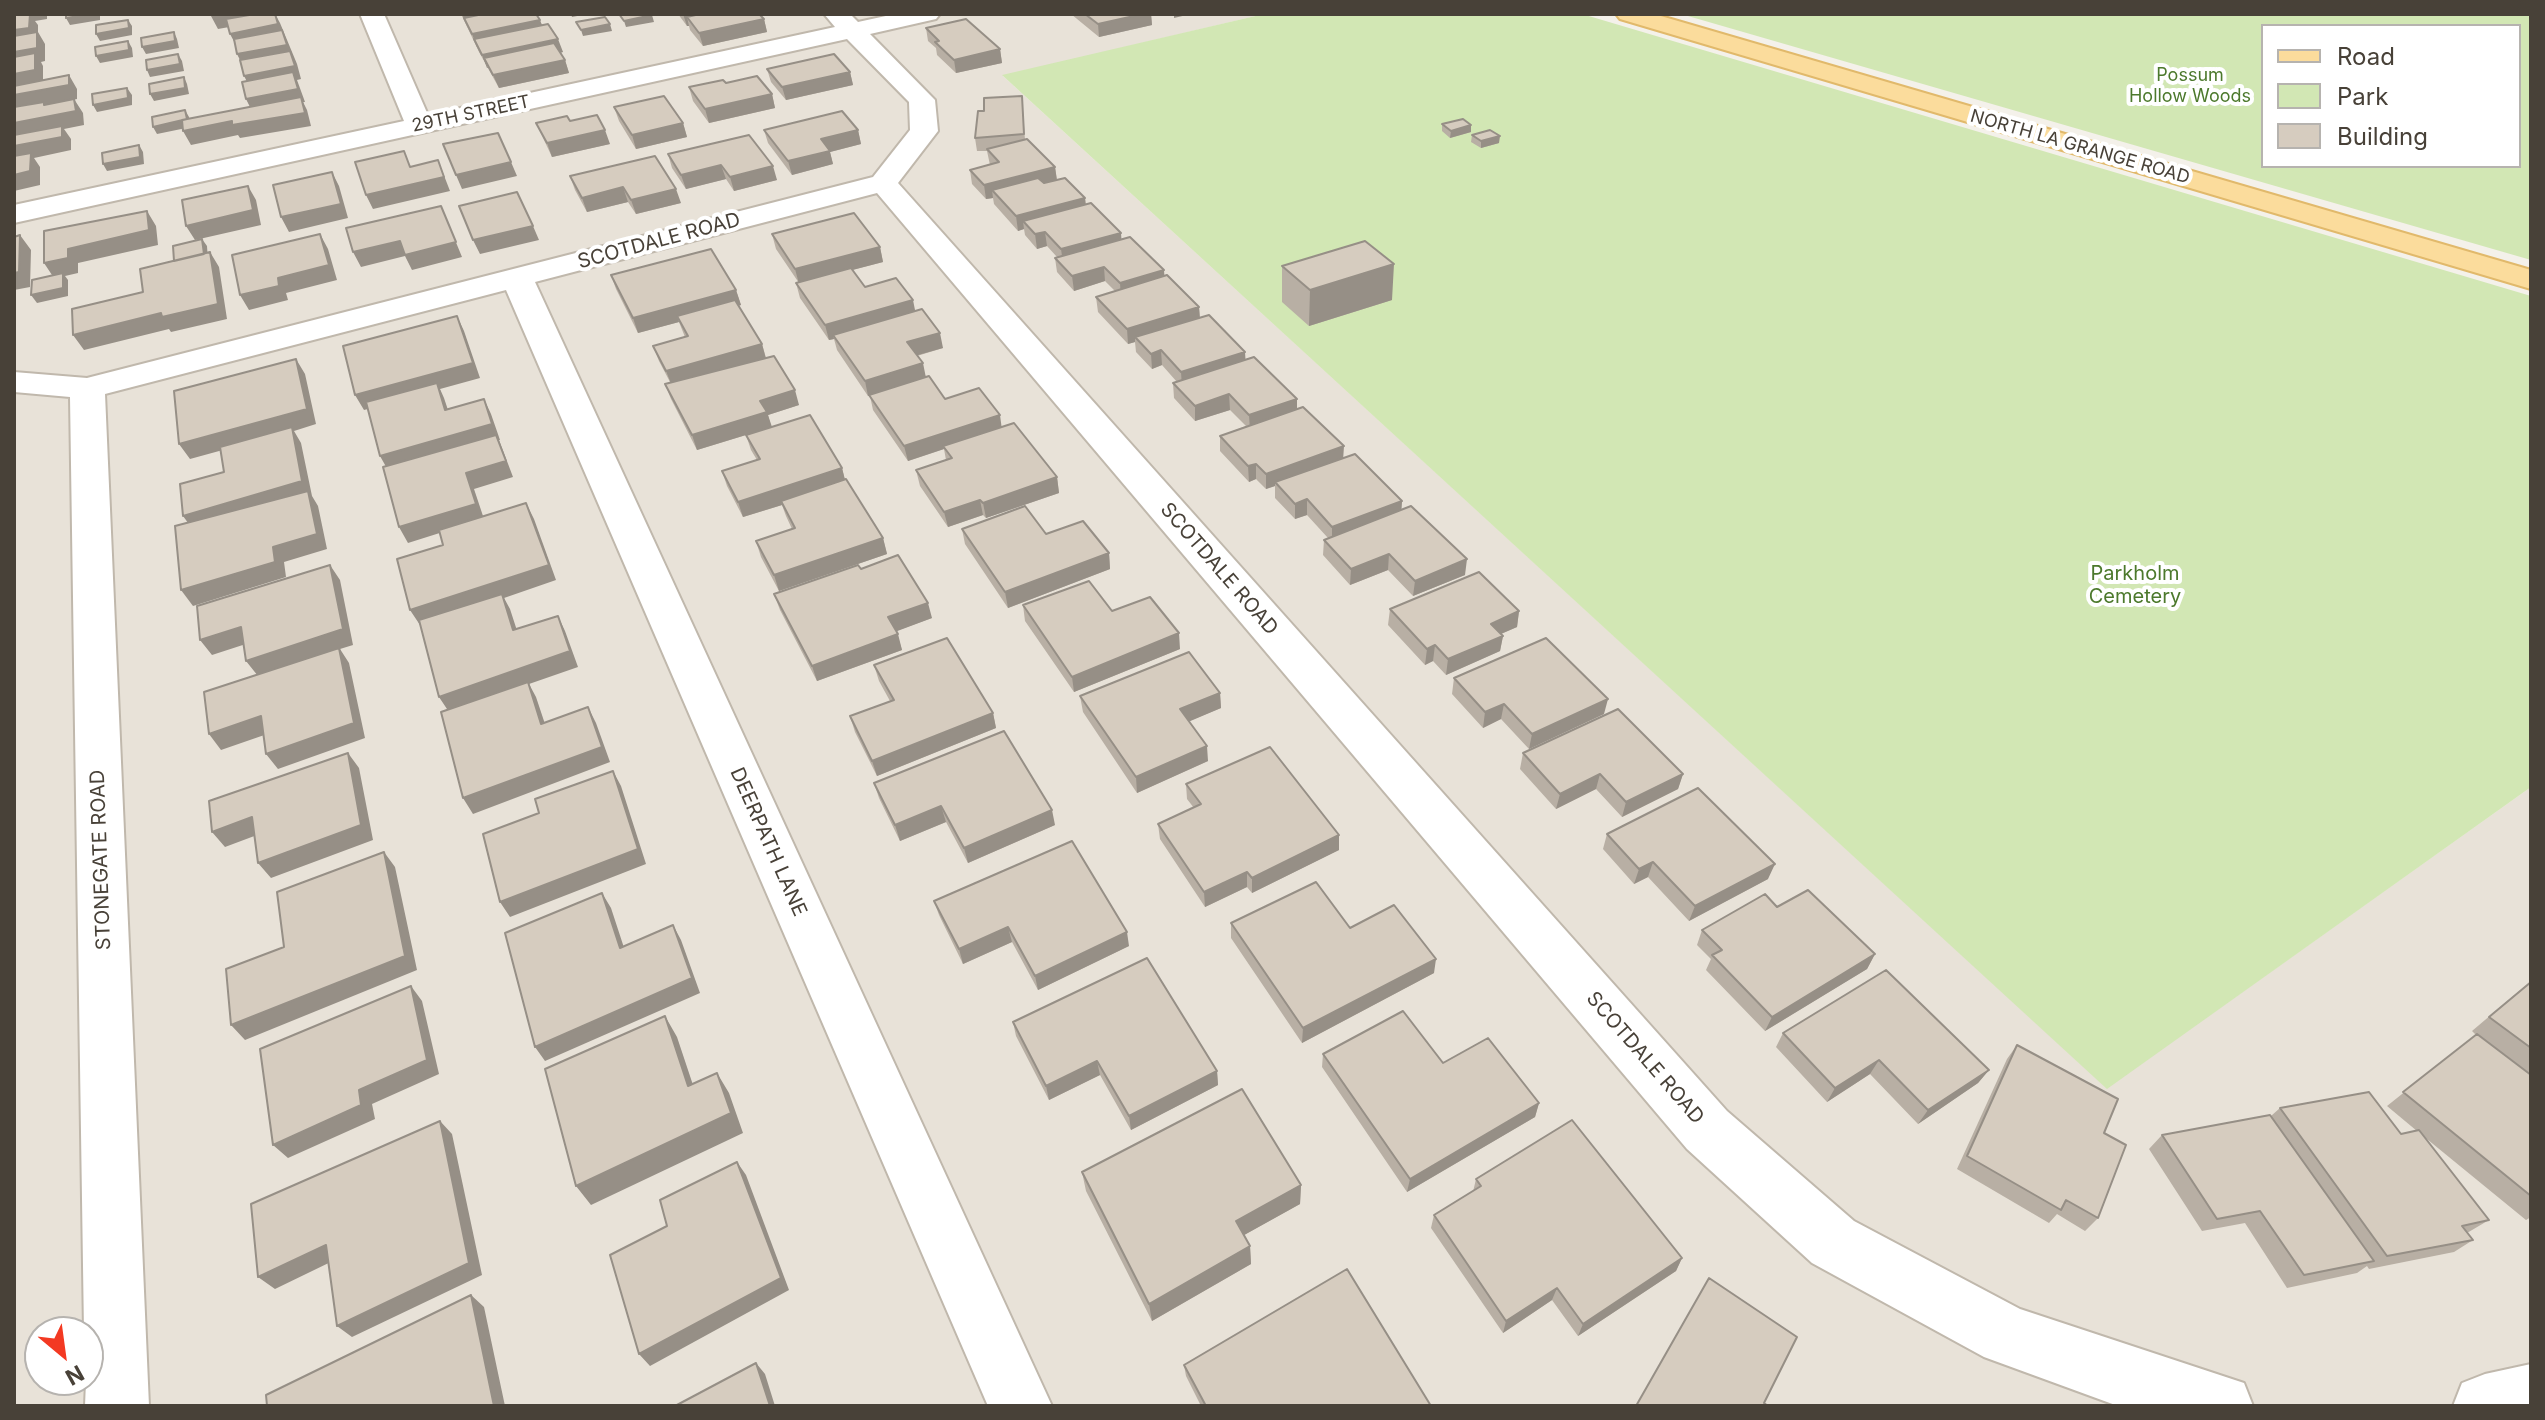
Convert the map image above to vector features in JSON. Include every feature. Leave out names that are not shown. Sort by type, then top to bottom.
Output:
[{"type":"main road","name":"NORTH LA GRANGE ROAD","points":[[1628,14],[2531,280]]},
{"type":"street","points":[[372,14],[419,125]]},
{"type":"street","name":"29TH STREET","points":[[14,214],[419,125],[844,22],[928,14]]},
{"type":"street","points":[[844,22],[922,100],[924,131],[883,183]]},
{"type":"street","name":"SCOTDALE ROAD","points":[[87,388],[883,183],[1707,1130],[1833,1242],[1993,1328],[2191,1400],[2221,1406]]},
{"type":"street","name":"DEERPATH LANE","points":[[517,278],[1020,1406]]},
{"type":"street","points":[[14,382],[87,388]]},
{"type":"street","name":"STONEGATE ROAD","points":[[87,388],[117,1406]]},
{"type":"street","points":[[2485,1406],[2531,1396]]},
{"type":"shaded area","points":[[14,14],[1264,14],[1003,76],[2107,1088],[2531,787],[2531,1406],[14,1406]]},
{"type":"green space","name":"Parkholm Cemetery","points":[[1264,14],[1582,14],[2531,296],[2531,787],[2107,1089],[1002,75]]},
{"type":"green space","name":"Possum Hollow Woods","points":[[1681,14],[2531,14],[2531,260]]},
{"type":"building","points":[[30,14],[29,28],[14,30],[14,15]]},
{"type":"building","points":[[66,14],[92,14],[66,18]]},
{"type":"building","points":[[275,14],[278,24],[230,34],[226,19]]},
{"type":"building","points":[[483,14],[536,14],[540,20],[472,34],[464,18]]},
{"type":"building","points":[[619,14],[651,14],[652,15],[624,21]]},
{"type":"building","points":[[700,14],[759,14],[764,19],[699,33],[687,17]]},
{"type":"building","points":[[1085,14],[1143,14],[1098,24]]},
{"type":"building","points":[[605,17],[610,24],[581,30],[576,22]]},
{"type":"building","points":[[966,19],[1000,49],[954,60],[935,42],[939,41],[926,28]]},
{"type":"building","points":[[128,20],[129,28],[96,34],[96,25]]},
{"type":"building","points":[[548,24],[558,39],[482,55],[474,39]]},
{"type":"building","points":[[282,30],[287,45],[237,54],[234,39]]},
{"type":"building","points":[[37,32],[37,48],[14,52],[14,36]]},
{"type":"building","points":[[174,32],[175,41],[142,47],[141,38]]},
{"type":"building","points":[[128,41],[129,50],[96,56],[95,47]]},
{"type":"building","points":[[554,43],[565,60],[493,75],[484,58]]},
{"type":"building","points":[[290,51],[295,66],[244,76],[240,60]]},
{"type":"building","points":[[35,53],[35,70],[14,74],[14,57]]},
{"type":"building","points":[[178,54],[180,64],[147,70],[146,60]]},
{"type":"building","points":[[834,54],[850,72],[782,87],[767,69]]},
{"type":"building","points":[[293,72],[298,89],[246,99],[242,82]]},
{"type":"building","points":[[69,75],[69,85],[14,95],[14,86]]},
{"type":"building","points":[[757,76],[772,94],[705,109],[689,87],[723,80],[726,83]]},
{"type":"building","points":[[184,77],[185,88],[150,94],[149,84]]},
{"type":"building","points":[[127,88],[128,98],[93,105],[92,94]]},
{"type":"building","points":[[664,96],[683,123],[632,135],[614,107]]},
{"type":"building","points":[[1022,96],[1024,134],[975,138],[978,111],[984,111],[984,98]]},
{"type":"building","points":[[301,97],[305,113],[232,125],[232,121],[183,131],[182,120]]},
{"type":"building","points":[[74,99],[76,111],[14,123],[14,107]]},
{"type":"building","points":[[185,110],[187,119],[153,127],[152,117]]},
{"type":"building","points":[[842,111],[858,130],[821,139],[830,151],[788,161],[764,130]]},
{"type":"building","points":[[597,115],[605,130],[547,143],[536,123],[567,116],[570,121]]},
{"type":"building","points":[[1463,119],[1471,125],[1451,131],[1442,124]]},
{"type":"building","points":[[62,126],[62,137],[14,146],[14,135]]},
{"type":"building","points":[[1490,130],[1500,136],[1481,141],[1472,135]]},
{"type":"building","points":[[498,133],[511,162],[456,175],[443,144]]},
{"type":"building","points":[[749,135],[773,166],[730,177],[721,165],[681,175],[668,154]]},
{"type":"building","points":[[1027,139],[1055,167],[984,185],[970,170],[999,162],[987,149]]},
{"type":"building","points":[[139,145],[140,157],[103,164],[102,153]]},
{"type":"building","points":[[404,151],[410,167],[438,160],[444,177],[366,195],[355,162]]},
{"type":"building","points":[[31,153],[30,171],[14,175],[14,156]]},
{"type":"building","points":[[655,156],[676,189],[631,200],[623,187],[582,198],[570,176]]},
{"type":"building","points":[[332,172],[341,204],[281,217],[273,185]]},
{"type":"building","points":[[1038,178],[1044,183],[1065,178],[1085,198],[1016,216],[992,190]]},
{"type":"building","points":[[248,186],[253,210],[186,226],[182,200]]},
{"type":"building","points":[[517,192],[533,226],[473,240],[459,206]]},
{"type":"building","points":[[1091,203],[1121,233],[1061,249],[1045,232],[1035,234],[1023,221]]},
{"type":"building","points":[[441,206],[456,242],[405,255],[400,241],[353,252],[346,228]]},
{"type":"building","points":[[147,211],[149,230],[68,249],[68,258],[44,263],[44,231]]},
{"type":"building","points":[[854,213],[880,247],[795,269],[772,234]]},
{"type":"building","points":[[320,234],[329,265],[278,278],[279,286],[240,295],[232,255]]},
{"type":"building","points":[[20,235],[19,272],[14,273],[14,237]]},
{"type":"building","points":[[1130,237],[1164,270],[1120,283],[1104,267],[1072,276],[1055,258]]},
{"type":"building","points":[[202,239],[204,254],[174,261],[173,246]]},
{"type":"building","points":[[1365,241],[1394,264],[1310,290],[1282,266]]},
{"type":"building","points":[[711,249],[736,290],[633,318],[611,275]]},
{"type":"building","points":[[210,252],[218,304],[162,317],[161,313],[73,335],[72,309],[143,292],[140,269]]},
{"type":"building","points":[[851,268],[865,287],[896,278],[913,300],[825,325],[796,283]]},
{"type":"building","points":[[63,273],[63,288],[31,295],[32,280]]},
{"type":"building","points":[[1167,275],[1199,307],[1127,329],[1096,297]]},
{"type":"building","points":[[735,300],[762,344],[666,371],[653,346],[688,336],[677,316]]},
{"type":"building","points":[[922,309],[940,333],[907,342],[923,363],[865,381],[833,335]]},
{"type":"building","points":[[1209,315],[1245,352],[1181,372],[1161,350],[1151,354],[1135,337]]},
{"type":"building","points":[[457,316],[473,363],[355,395],[343,346]]},
{"type":"building","points":[[774,356],[795,390],[760,401],[767,412],[692,435],[665,384]]},
{"type":"building","points":[[1254,357],[1297,399],[1249,415],[1229,394],[1195,406],[1173,383]]},
{"type":"building","points":[[296,359],[307,409],[179,444],[174,391]]},
{"type":"building","points":[[929,376],[945,399],[979,388],[1000,415],[904,446],[869,395]]},
{"type":"building","points":[[437,383],[445,410],[484,399],[492,424],[380,456],[366,402]]},
{"type":"building","points":[[1303,407],[1344,446],[1266,474],[1256,464],[1248,466],[1220,436]]},
{"type":"building","points":[[810,415],[842,468],[738,502],[722,471],[760,459],[746,435]]},
{"type":"building","points":[[1014,423],[1057,477],[983,503],[980,500],[944,512],[916,470],[952,458],[943,446]]},
{"type":"building","points":[[292,427],[302,481],[183,516],[180,484],[224,472],[220,447]]},
{"type":"building","points":[[496,435],[506,461],[466,473],[476,504],[399,527],[383,467]]},
{"type":"building","points":[[1355,454],[1402,501],[1332,527],[1307,499],[1295,504],[1275,482]]},
{"type":"building","points":[[846,479],[883,538],[774,575],[756,541],[795,528],[781,501]]},
{"type":"building","points":[[308,491],[317,534],[273,547],[275,562],[181,590],[175,526]]},
{"type":"building","points":[[526,503],[549,565],[410,610],[397,559],[443,545],[439,530]]},
{"type":"building","points":[[1025,506],[1046,534],[1083,521],[1109,553],[1005,592],[962,529]]},
{"type":"building","points":[[1411,506],[1467,559],[1415,581],[1389,554],[1351,569],[1324,540]]},
{"type":"building","points":[[898,555],[928,603],[888,617],[898,634],[812,666],[774,594],[858,565],[861,569]]},
{"type":"building","points":[[330,565],[343,629],[246,661],[241,627],[200,640],[197,606]]},
{"type":"building","points":[[1479,572],[1519,611],[1491,624],[1503,636],[1448,659],[1435,645],[1427,649],[1390,609]]},
{"type":"building","points":[[1089,581],[1112,611],[1150,597],[1179,633],[1072,677],[1023,605]]},
{"type":"building","points":[[502,594],[513,630],[558,616],[570,651],[439,697],[419,620]]},
{"type":"building","points":[[947,638],[993,713],[872,761],[850,716],[894,700],[874,665]]},
{"type":"building","points":[[1546,638],[1608,699],[1532,734],[1504,704],[1485,712],[1454,678]]},
{"type":"building","points":[[339,648],[354,723],[266,754],[261,716],[209,734],[204,692]]},
{"type":"building","points":[[1189,652],[1220,693],[1180,709],[1207,746],[1136,777],[1080,696]]},
{"type":"building","points":[[528,682],[541,724],[588,707],[602,747],[463,798],[441,712]]},
{"type":"building","points":[[1618,709],[1683,774],[1626,802],[1600,774],[1560,794],[1523,753]]},
{"type":"building","points":[[1004,731],[1052,810],[964,848],[941,806],[895,825],[874,783]]},
{"type":"building","points":[[1270,747],[1339,835],[1252,878],[1247,872],[1204,892],[1158,824],[1201,804],[1186,784]]},
{"type":"building","points":[[348,753],[361,825],[258,863],[252,817],[212,832],[209,801]]},
{"type":"building","points":[[613,771],[638,849],[500,902],[483,834],[539,813],[535,799]]},
{"type":"building","points":[[1698,788],[1775,864],[1695,906],[1653,862],[1639,869],[1607,834]]},
{"type":"building","points":[[1072,841],[1127,932],[1035,976],[1008,927],[959,949],[934,901]]},
{"type":"building","points":[[384,852],[405,956],[231,1025],[226,969],[284,947],[277,892]]},
{"type":"building","points":[[1316,882],[1350,928],[1394,905],[1436,959],[1303,1028],[1231,923]]},
{"type":"building","points":[[1808,890],[1875,954],[1772,1017],[1712,955],[1722,950],[1702,930],[1765,894],[1777,907]]},
{"type":"building","points":[[602,893],[620,948],[673,925],[692,978],[535,1047],[505,933]]},
{"type":"building","points":[[1147,958],[1217,1071],[1129,1116],[1097,1061],[1046,1086],[1013,1022]]},
{"type":"building","points":[[1886,970],[1989,1070],[1928,1110],[1879,1060],[1835,1088],[1783,1033]]},
{"type":"building","points":[[2531,982],[2531,1048],[2489,1017]]},
{"type":"building","points":[[411,986],[427,1060],[359,1090],[361,1105],[273,1145],[260,1049]]},
{"type":"building","points":[[1403,1011],[1443,1063],[1488,1038],[1539,1103],[1410,1179],[1323,1054]]},
{"type":"building","points":[[665,1016],[688,1086],[717,1073],[731,1113],[576,1186],[545,1069]]},
{"type":"building","points":[[2477,1034],[2531,1075],[2531,1196],[2403,1092]]},
{"type":"building","points":[[2017,1045],[2118,1099],[2104,1133],[2126,1145],[2098,1218],[2066,1200],[2061,1210],[1967,1156]]},
{"type":"building","points":[[1242,1089],[1301,1185],[1236,1221],[1250,1246],[1149,1304],[1082,1172]]},
{"type":"building","points":[[2369,1092],[2401,1134],[2419,1130],[2489,1220],[2462,1226],[2473,1240],[2387,1256],[2280,1108]]},
{"type":"building","points":[[2270,1115],[2374,1261],[2304,1275],[2260,1211],[2217,1219],[2162,1135]]},
{"type":"building","points":[[1572,1120],[1682,1258],[1583,1324],[1557,1288],[1506,1321],[1434,1215],[1481,1186],[1476,1179]]},
{"type":"building","points":[[440,1121],[469,1263],[337,1326],[326,1245],[258,1277],[251,1204]]},
{"type":"building","points":[[737,1162],[781,1278],[639,1354],[610,1255],[667,1226],[660,1200]]},
{"type":"building","points":[[1347,1269],[1431,1406],[1206,1406],[1184,1365]]},
{"type":"building","points":[[1709,1278],[1797,1337],[1764,1403],[1768,1406],[1636,1406]]},
{"type":"building","points":[[471,1295],[494,1406],[267,1406],[266,1395]]},
{"type":"building","points":[[756,1363],[770,1406],[675,1406]]}]
